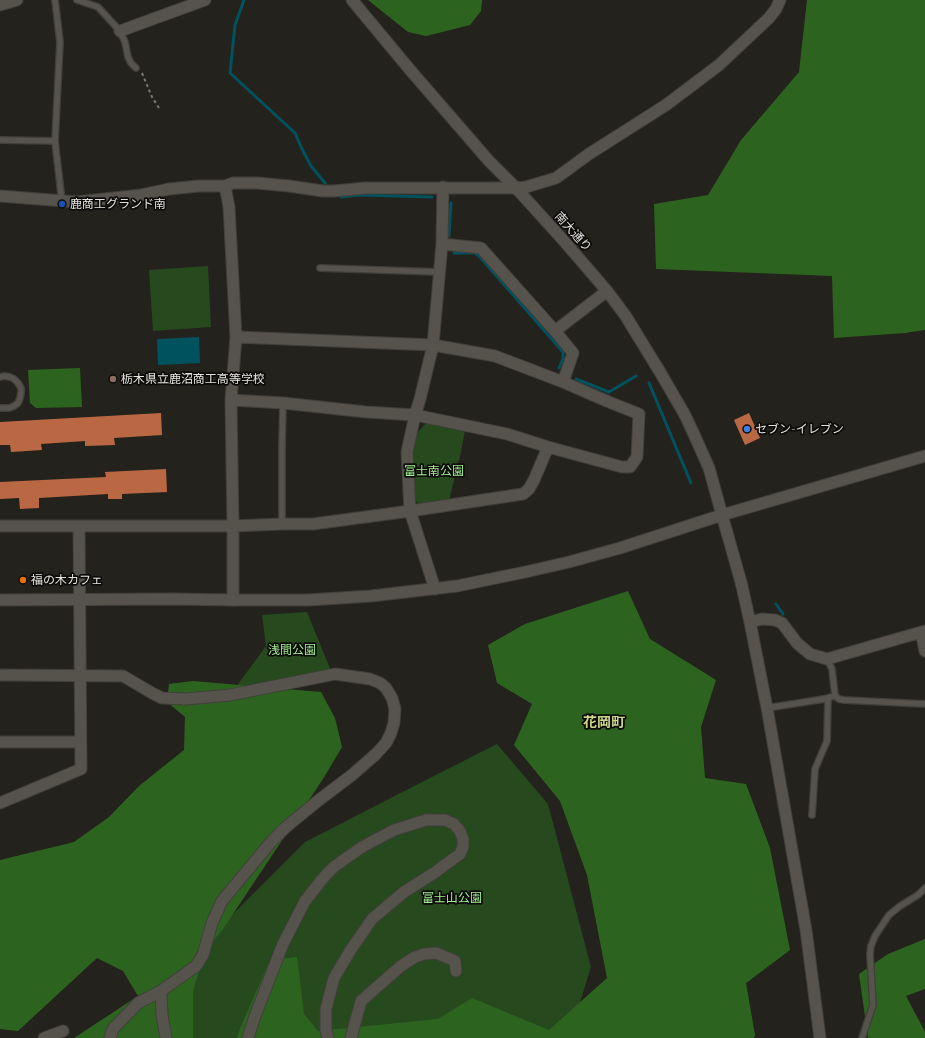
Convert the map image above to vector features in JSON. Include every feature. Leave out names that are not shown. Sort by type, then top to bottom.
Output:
[{"type":"street","points":[[0,5],[17,0]]},
{"type":"street","points":[[120,31],[205,0]]},
{"type":"street","name":"南大通り","points":[[352,0],[489,161],[516,188],[607,291],[643,343],[685,415],[708,468],[741,582],[750,622],[767,708],[806,930],[820,1038]]},
{"type":"street","points":[[0,196],[62,202],[96,201],[141,195],[169,189],[199,186],[225,186],[233,182],[289,186],[323,191],[364,188],[526,187],[556,178],[589,154],[666,105],[719,65],[769,18],[776,9],[780,0]]},
{"type":"street","points":[[225,186],[229,207],[236,337],[231,400],[234,526],[233,600]]},
{"type":"street","points":[[435,589],[410,511],[407,452],[433,345],[442,244],[443,187]]},
{"type":"street","points":[[442,244],[481,248],[555,331],[573,353],[563,382]]},
{"type":"street","points":[[555,331],[607,291]]},
{"type":"street","points":[[231,400],[283,403],[366,412],[416,415],[508,434],[548,447],[622,467],[630,467],[637,457],[639,414],[563,382],[495,356],[433,345],[236,337]]},
{"type":"street","points":[[0,526],[234,526],[334,522],[523,494],[529,489],[534,480],[548,447]]},
{"type":"street","points":[[0,600],[308,600],[371,596],[435,589],[493,579],[569,562],[620,548],[722,515],[925,456]]},
{"type":"street","points":[[0,803],[81,769],[79,526]]},
{"type":"street","points":[[750,622],[762,619],[775,620],[782,623],[797,643],[810,654],[827,659],[923,632],[925,651]]},
{"type":"street","points":[[0,675],[123,676],[162,698],[186,699],[230,695],[335,674],[370,679],[380,683],[386,688],[392,698],[395,709],[394,722],[386,743],[352,775],[286,827],[271,842],[222,901],[212,923],[203,955],[196,966],[161,991],[138,1003],[113,1029],[110,1038]]},
{"type":"street","points":[[0,742],[80,742]]},
{"type":"street","points":[[248,1038],[283,944],[305,901],[324,877],[335,866],[362,847],[394,830],[426,820],[445,820],[454,824],[460,831],[463,839],[463,847],[460,854],[404,892],[372,919],[334,978],[326,1009],[326,1030],[328,1038]]},
{"type":"street","points":[[351,1038],[361,1001],[401,966],[415,957],[424,954],[436,953],[455,961],[456,971]]},
{"type":"street","points":[[161,991],[162,1015],[166,1038]]},
{"type":"street","points":[[44,1038],[63,1031]]},
{"type":"lane","points":[[55,0],[60,42],[55,141],[62,202]]},
{"type":"lane","points":[[77,0],[98,8],[120,31],[125,42],[128,57],[136,68]]},
{"type":"lane","points":[[0,140],[55,141]]},
{"type":"lane","points":[[320,268],[440,272]]},
{"type":"lane","points":[[0,377],[4,376],[14,379],[21,388],[18,403],[9,408],[0,408]]},
{"type":"lane","points":[[282,524],[283,403]]},
{"type":"lane","points":[[827,659],[832,669],[835,696]]},
{"type":"lane","points":[[767,708],[835,696],[844,700],[925,704]]},
{"type":"lane","points":[[812,815],[814,769],[827,741],[828,698]]},
{"type":"lane","points":[[862,1038],[872,1005],[870,954],[875,936],[889,915],[918,895],[925,888]]},
{"type":"path","points":[[136,68],[142,73],[152,97],[159,108]]},
{"type":"green space","points":[[368,0],[482,0],[481,11],[470,25],[426,36],[408,32]]},
{"type":"green space","points":[[807,0],[925,0],[925,330],[905,333],[834,338],[832,276],[656,269],[654,204],[708,195],[741,140],[799,72]]},
{"type":"green space","points":[[208,266],[211,327],[153,331],[149,270]]},
{"type":"green space","points":[[80,368],[82,407],[36,408],[30,403],[28,370]]},
{"type":"green space","name":"富士南公園","points":[[427,422],[465,430],[449,501],[421,505],[414,500],[410,458],[418,432]]},
{"type":"green space","points":[[628,591],[650,639],[716,680],[701,727],[705,778],[746,784],[770,848],[790,950],[746,983],[755,1035],[754,1038],[237,1038],[270,960],[297,957],[304,1014],[318,1031],[438,1019],[472,998],[549,1030],[607,978],[587,875],[560,801],[514,745],[532,704],[497,683],[488,645],[525,624]]},
{"type":"green space","name":"浅間公園","points":[[307,612],[331,671],[236,687],[266,646],[262,615]]},
{"type":"green space","points":[[193,681],[321,692],[335,718],[342,747],[323,779],[223,929],[209,946],[202,961],[193,991],[193,1038],[74,1038],[138,996],[123,971],[97,958],[18,1031],[0,1029],[0,860],[74,842],[109,817],[139,786],[184,750],[185,717],[167,702],[169,684]]},
{"type":"green space","name":"富士山公園","points":[[497,744],[548,804],[591,967],[569,1038],[159,1038],[160,987],[305,842]]},
{"type":"green space","points":[[925,939],[925,989],[906,996],[925,1032],[925,1038],[868,1038],[859,974],[888,954]]},
{"type":"water","points":[[199,337],[200,363],[158,365],[157,339]]},
{"type":"building","points":[[161,413],[162,435],[114,438],[115,445],[85,446],[85,441],[41,444],[42,450],[11,452],[10,445],[0,445],[0,422]]},
{"type":"building","points":[[749,413],[760,438],[745,445],[734,420]]},
{"type":"building","points":[[166,469],[167,492],[122,494],[122,499],[108,499],[108,494],[39,498],[39,508],[20,509],[19,498],[0,499],[0,482],[106,477],[105,472]]},
{"type":"waterway","points":[[244,0],[235,25],[230,73],[295,133],[311,166],[325,183]]},
{"type":"waterway","points":[[341,197],[359,195],[432,197]]},
{"type":"waterway","points":[[449,236],[451,203]]},
{"type":"waterway","points":[[454,253],[475,253],[480,257],[563,352],[563,359],[559,368]]},
{"type":"waterway","points":[[576,379],[609,392],[636,376]]},
{"type":"waterway","points":[[649,383],[691,483]]},
{"type":"waterway","points":[[776,604],[783,614]]},
{"type":"place","name":"鹿商工グランド南","points":[[62,204]]},
{"type":"place","name":"栃木県立鹿沼商工高等学校","points":[[113,379]]},
{"type":"place","name":"セブン-イレブン","points":[[747,429]]},
{"type":"place","name":"福の木カフェ","points":[[23,580]]},
{"type":"district","name":"花岡町","points":[[604,723]]}]
